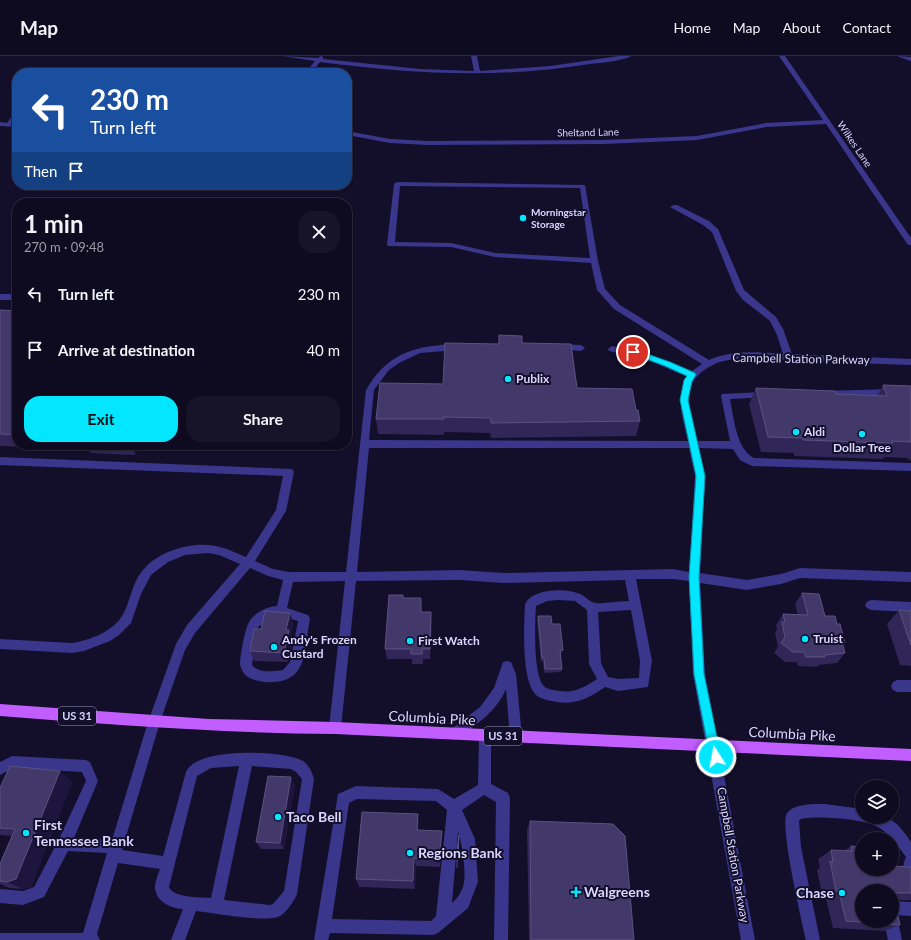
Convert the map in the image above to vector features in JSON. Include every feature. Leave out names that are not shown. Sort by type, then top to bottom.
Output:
[{"type":"main road","name":"Columbia Pike","points":[[0,710],[154,722],[713,744],[911,755]]},
{"type":"street","points":[[285,56],[321,58],[396,70],[476,72],[502,72],[628,56]]},
{"type":"street","points":[[474,56],[476,72]]},
{"type":"street","name":"Wilkes Lane","points":[[782,56],[911,243]]},
{"type":"street","points":[[901,56],[911,59]]},
{"type":"street","points":[[312,68],[321,58]]},
{"type":"street","points":[[9,124],[12,120]]},
{"type":"street","name":"Sheltand Lane","points":[[352,134],[390,141],[428,143],[596,142],[697,138],[766,125],[828,122]]},
{"type":"street","points":[[0,124],[12,124]]},
{"type":"street","points":[[594,261],[495,255],[452,245],[391,244],[397,184],[583,186],[594,261],[601,290],[617,307],[708,363]]},
{"type":"street","points":[[674,207],[706,223],[715,231],[740,291],[744,297],[773,319],[789,357]]},
{"type":"street","points":[[0,297],[12,297]]},
{"type":"street","points":[[335,728],[364,444],[373,390],[382,370],[401,357],[424,350],[468,347]]},
{"type":"street","points":[[551,347],[581,348]]},
{"type":"street","points":[[612,349],[633,352],[668,364],[692,375]]},
{"type":"street","name":"Campbell Station Parkway","points":[[748,940],[699,674],[694,577],[700,476],[684,400],[688,380],[692,375],[708,363],[722,359],[739,357],[789,357],[911,362]]},
{"type":"street","points":[[811,394],[896,392]]},
{"type":"street","points":[[772,395],[725,396],[736,445],[742,457],[752,462],[911,468]]},
{"type":"street","points":[[364,444],[736,445]]},
{"type":"street","points":[[0,461],[289,472],[281,511],[248,563],[204,612],[183,642],[171,670],[115,851],[90,940],[0,940]]},
{"type":"street","points":[[0,644],[72,648],[84,646],[106,637],[115,631],[127,619],[136,593],[147,572],[164,559],[184,551],[208,549],[220,551],[272,573],[289,577],[460,576],[503,578],[673,574],[746,585],[781,579],[800,573],[911,577]]},
{"type":"street","points":[[592,608],[595,664],[604,681],[618,685],[644,683],[646,662],[630,575]]},
{"type":"street","points":[[281,611],[289,577]]},
{"type":"street","points":[[604,681],[585,695],[567,698],[544,693],[539,690],[533,679],[529,620],[531,604],[537,599],[550,595],[578,598],[592,608],[635,605]]},
{"type":"street","points":[[871,605],[911,607]]},
{"type":"street","points":[[272,611],[281,611],[304,618],[294,668],[286,675],[253,675],[248,671],[246,665],[253,625],[257,620],[272,611]]},
{"type":"street","points":[[454,734],[484,711],[496,696],[507,666],[510,674],[516,737]]},
{"type":"street","points":[[897,686],[911,686]]},
{"type":"street","points":[[484,788],[485,736]]},
{"type":"street","points":[[221,906],[247,760]]},
{"type":"street","points":[[247,760],[291,762],[304,770],[308,779],[290,894],[277,910],[270,912],[173,901],[164,894],[162,887],[192,772],[210,762],[247,760]]},
{"type":"street","points":[[0,770],[12,762],[86,766],[92,781],[64,844],[39,892],[23,898],[0,896]]},
{"type":"street","points":[[454,807],[484,788]]},
{"type":"street","points":[[484,788],[503,798],[501,940]]},
{"type":"street","points":[[356,792],[438,795],[454,807],[468,839],[471,882],[463,903],[443,920],[433,928],[323,933],[343,799],[356,792]]},
{"type":"street","points":[[443,920],[454,807]]},
{"type":"street","points":[[813,940],[794,847],[792,818],[799,813],[809,811],[855,815]]},
{"type":"street","points":[[888,824],[911,853]]},
{"type":"street","points":[[64,844],[115,851],[168,863]]},
{"type":"street","points":[[911,860],[909,866],[911,876]]},
{"type":"street","points":[[178,940],[192,903]]},
{"type":"street","points":[[899,909],[911,910]]},
{"type":"street","points":[[892,928],[895,940]]},
{"type":"building","points":[[0,310],[12,311],[12,435],[0,434]]},
{"type":"building","points":[[499,335],[522,336],[522,343],[571,344],[577,388],[632,389],[636,410],[638,410],[640,421],[491,423],[491,418],[443,417],[444,419],[376,419],[380,383],[443,384],[445,343],[499,344]]},
{"type":"building","points":[[883,385],[911,386],[911,442],[892,441],[893,443],[803,440],[802,438],[768,437],[756,388],[835,391],[836,394],[887,396]]},
{"type":"building","name":"Truist","points":[[802,593],[819,594],[825,616],[835,616],[837,624],[840,624],[845,643],[842,642],[845,653],[825,655],[825,657],[806,657],[804,652],[793,652],[781,643],[785,637],[782,622],[785,622],[783,614],[808,615]]},
{"type":"building","name":"First Watch","points":[[389,595],[403,595],[403,598],[421,598],[421,612],[431,612],[430,649],[422,649],[422,654],[411,654],[411,649],[385,649]]},
{"type":"building","points":[[899,610],[911,611],[911,645]]},
{"type":"building","points":[[265,611],[290,613],[286,630],[289,630],[284,653],[250,651],[254,629],[261,629]]},
{"type":"building","points":[[538,616],[551,616],[552,624],[560,624],[563,650],[560,650],[562,669],[545,669],[544,658],[542,658]]},
{"type":"building","points":[[10,766],[60,771],[16,879],[7,882],[0,881],[0,864],[15,829],[0,828],[0,788]]},
{"type":"building","name":"Taco Bell","points":[[268,776],[291,777],[280,843],[256,842]]},
{"type":"building","name":"Regions Bank","points":[[362,812],[418,814],[417,830],[442,831],[439,859],[414,858],[413,881],[356,879]]},
{"type":"building","name":"Walgreens","points":[[530,821],[613,824],[625,836],[634,940],[531,940]]},
{"type":"building","points":[[459,835],[458,860],[456,860]]},
{"type":"building","points":[[851,846],[855,846],[855,876],[899,876],[899,866],[911,867],[911,893],[899,893],[899,884],[855,884],[855,922],[846,921],[839,892],[836,891],[830,861],[833,862],[831,850],[852,851]]},
{"type":"place","name":"Morningstar Storage","points":[[523,218]]},
{"type":"place","name":"Publix","points":[[508,379]]},
{"type":"place","name":"Aldi","points":[[796,432]]},
{"type":"place","name":"Dollar Tree","points":[[862,434]]},
{"type":"place","name":"Truist","points":[[805,639]]},
{"type":"place","name":"First Watch","points":[[410,641]]},
{"type":"place","name":"Andy's Frozen Custard","points":[[274,647]]},
{"type":"place","name":"Taco Bell","points":[[278,817]]},
{"type":"place","name":"First Tennessee Bank","points":[[26,833]]},
{"type":"place","name":"Regions Bank","points":[[410,853]]},
{"type":"place","name":"Walgreens","points":[[576,892]]},
{"type":"place","name":"Chase","points":[[842,893]]},
{"type":"route","points":[[633,352],[668,364],[692,375],[688,380],[684,400],[700,476],[694,577],[699,674],[716,757]]}]
